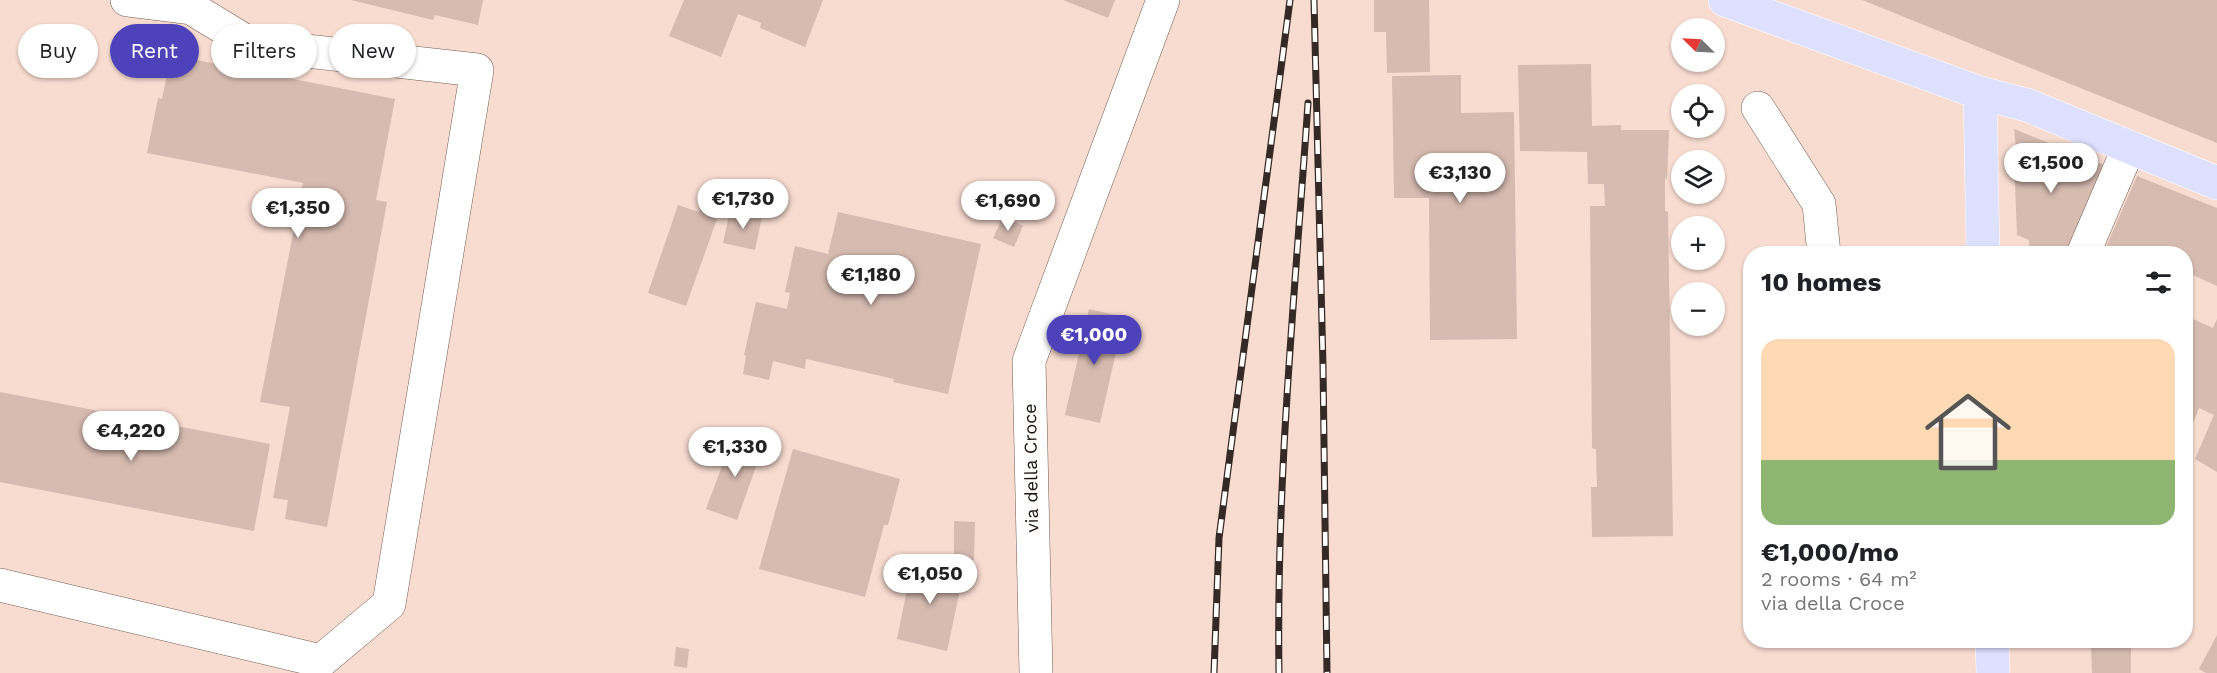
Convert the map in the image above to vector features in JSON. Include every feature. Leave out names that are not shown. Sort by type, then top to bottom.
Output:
[{"type":"main road","points":[[1725,0],[1980,93],[2027,105],[2217,183]]},
{"type":"main road","points":[[1980,93],[1983,246]]},
{"type":"main road","points":[[1992,648],[1992,673]]},
{"type":"street","points":[[0,585],[321,661],[389,604],[477,70],[252,45],[191,8],[127,0]]},
{"type":"street","name":"via della Croce","points":[[1036,673],[1029,361],[1163,0]]},
{"type":"street","points":[[1758,108],[1819,204],[1823,246]]},
{"type":"street","points":[[2086,246],[2129,147]]},
{"type":"building","points":[[351,0],[483,0],[478,25],[435,15],[433,20]]},
{"type":"building","points":[[684,0],[823,0],[805,47],[760,28],[761,23],[738,14],[721,57],[669,36]]},
{"type":"building","points":[[1063,0],[1115,0],[1108,18]]},
{"type":"building","points":[[1374,0],[1429,0],[1430,72],[1387,73],[1386,32],[1374,32]]},
{"type":"building","points":[[1862,0],[2217,0],[2217,143]]},
{"type":"building","points":[[199,60],[211,63],[211,78],[288,78],[395,99],[376,200],[387,202],[327,527],[285,519],[288,500],[273,498],[290,407],[260,402],[303,183],[147,153],[158,98],[162,99],[166,78],[199,78]]},
{"type":"building","points":[[1591,64],[1592,126],[1621,125],[1621,130],[1669,130],[1665,211],[1668,212],[1673,536],[1592,537],[1591,487],[1597,487],[1596,449],[1592,448],[1590,206],[1605,206],[1604,184],[1588,184],[1587,152],[1520,151],[1518,65]]},
{"type":"building","points":[[1461,75],[1461,113],[1514,112],[1517,339],[1430,340],[1429,198],[1394,198],[1392,76]]},
{"type":"building","points":[[2014,129],[2104,165],[2071,246],[2029,246],[2029,240],[2017,235],[2014,157],[2017,158]]},
{"type":"building","points":[[2137,176],[2217,208],[2217,286],[2193,275],[2193,246],[2106,246]]},
{"type":"building","points":[[751,195],[752,208],[737,208],[736,196]]},
{"type":"building","points":[[678,205],[699,212],[701,206],[713,211],[711,217],[717,219],[686,306],[648,293]]},
{"type":"building","points":[[730,210],[762,217],[755,250],[723,243]]},
{"type":"building","points":[[838,212],[981,244],[948,394],[806,359],[805,369],[773,361],[769,380],[743,374],[746,356],[744,355],[756,302],[787,309],[790,293],[785,292],[795,246],[828,254]]},
{"type":"building","points":[[1003,217],[1023,226],[1014,247],[993,238]]},
{"type":"building","points":[[1089,309],[1124,317],[1100,423],[1065,415]]},
{"type":"building","points":[[2193,319],[2213,328],[2217,319],[2217,472],[2195,459],[2214,415],[2199,408],[2193,423]]},
{"type":"building","points":[[0,392],[270,444],[254,531],[0,482]]},
{"type":"building","points":[[733,436],[763,447],[737,520],[706,509]]},
{"type":"building","points":[[793,449],[900,479],[888,525],[884,525],[865,597],[759,569]]},
{"type":"building","points":[[954,521],[975,522],[974,560],[954,560]]},
{"type":"building","points":[[913,560],[964,571],[947,651],[897,639]]},
{"type":"building","points":[[2217,635],[2217,673],[2206,673],[2199,669]]},
{"type":"building","points":[[676,647],[689,649],[687,668],[674,666]]},
{"type":"building","points":[[2091,648],[2131,648],[2131,673],[2092,673]]},
{"type":"railway","points":[[1214,673],[1219,538],[1290,0]]},
{"type":"railway","points":[[1314,0],[1323,366],[1327,673]]},
{"type":"railway","points":[[1279,673],[1283,459],[1308,103]]}]
